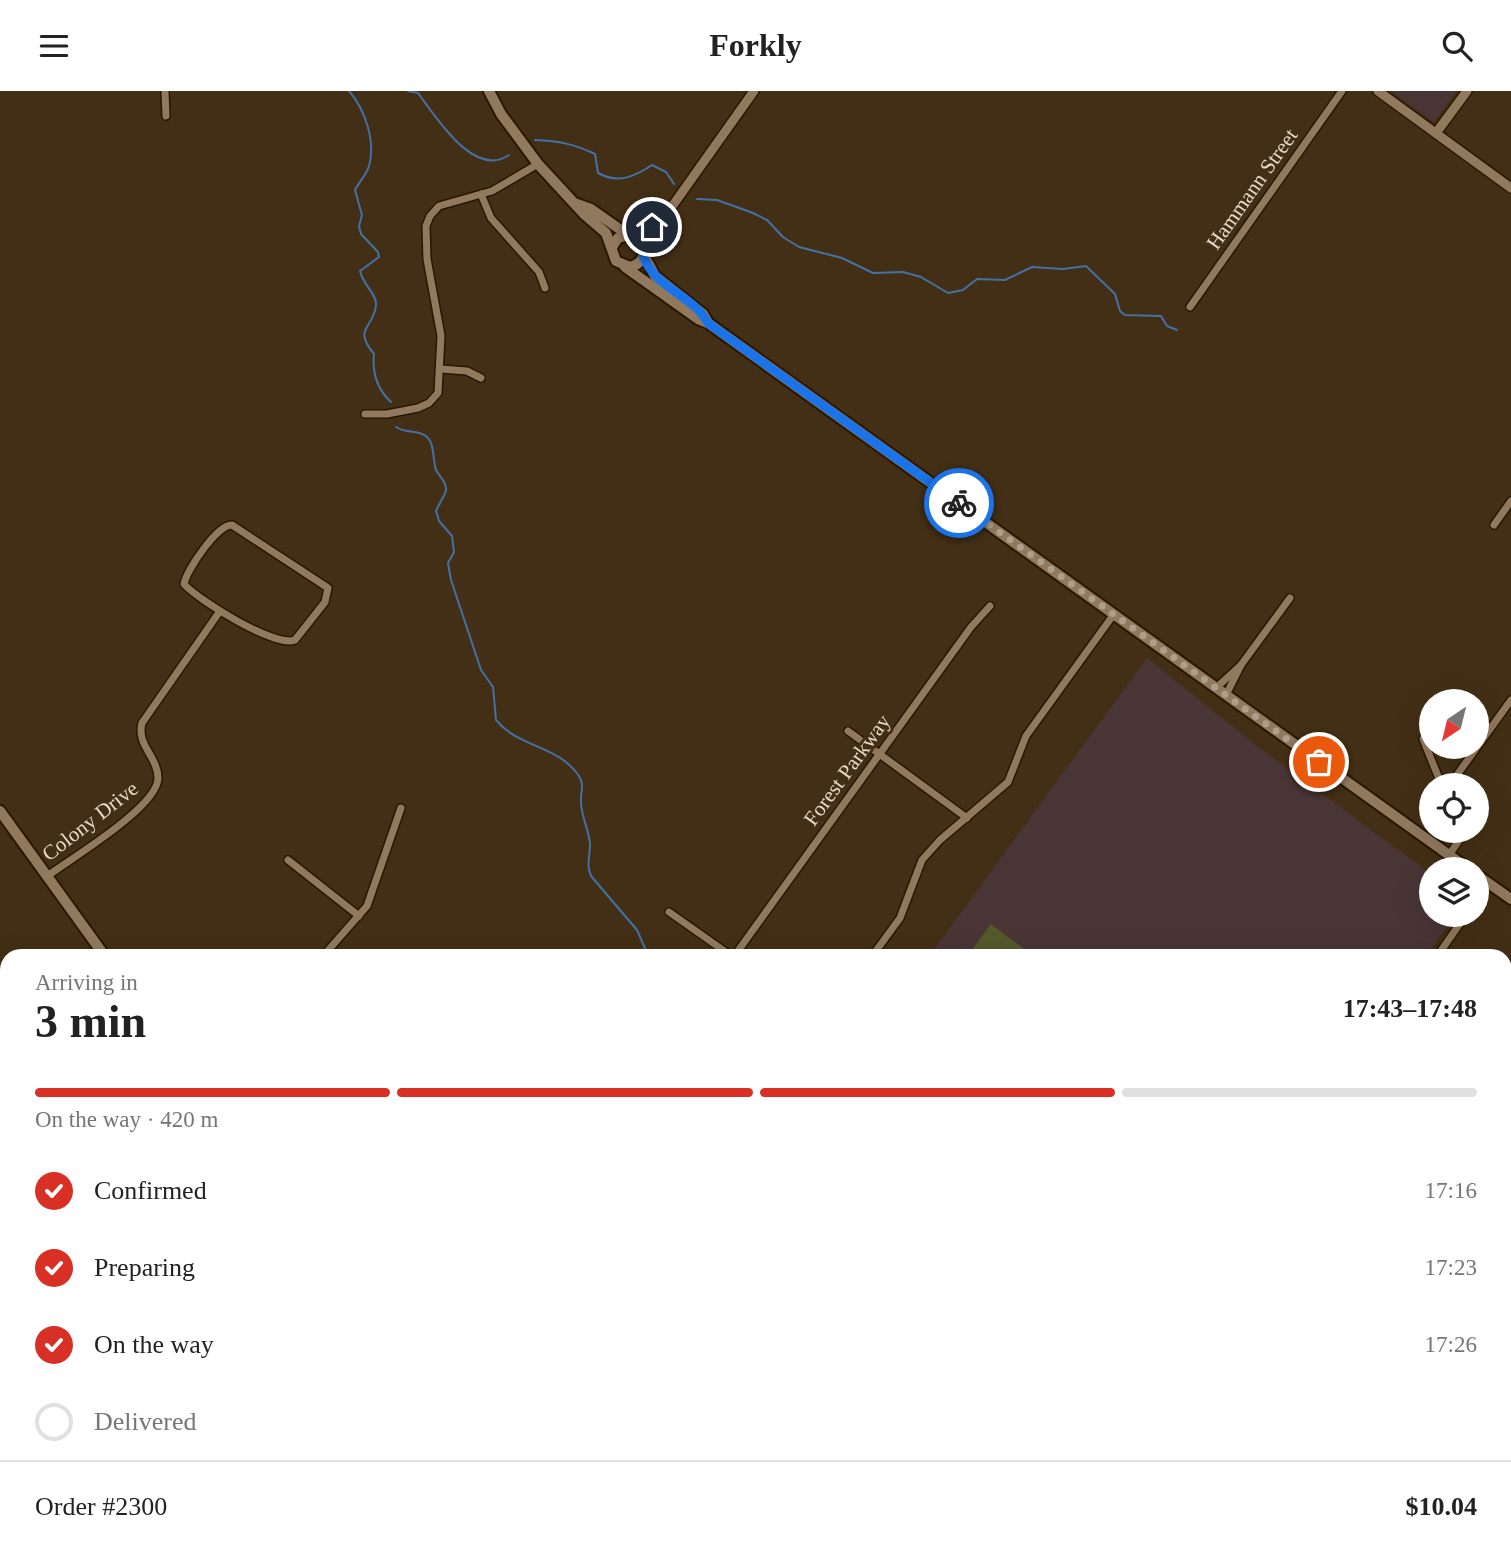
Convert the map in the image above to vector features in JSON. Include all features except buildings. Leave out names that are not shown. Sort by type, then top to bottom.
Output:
[{"type":"main road","points":[[489,91],[538,164],[585,215],[606,233],[616,261],[698,320],[708,323],[1452,857]]},
{"type":"main road","points":[[577,204],[592,209],[642,243],[644,254],[655,276],[703,314],[708,323]]},
{"type":"main road","points":[[612,247],[618,238],[629,235]]},
{"type":"main road","points":[[625,267],[638,263],[644,254]]},
{"type":"main road","points":[[0,811],[100,949]]},
{"type":"main road","points":[[1489,883],[1511,899]]},
{"type":"street","points":[[164,91],[166,116]]},
{"type":"street","points":[[644,254],[661,222],[754,91]]},
{"type":"street","name":"Hammann Street","points":[[1190,307],[1342,91]]},
{"type":"street","points":[[1378,91],[1511,188]]},
{"type":"street","points":[[1436,133],[1467,91]]},
{"type":"street","points":[[365,414],[387,414],[429,403],[438,393],[441,369],[439,323],[427,259],[427,223],[439,206],[481,194],[511,181],[538,164]]},
{"type":"street","points":[[481,194],[491,218],[539,272],[545,288]]},
{"type":"street","points":[[629,235],[661,222]]},
{"type":"street","points":[[441,369],[467,371],[481,378]]},
{"type":"street","points":[[1494,525],[1511,501]]},
{"type":"street","points":[[228,524],[238,527],[324,583],[329,590],[324,602],[299,636],[290,643],[279,641],[220,611],[186,587],[184,581],[219,530],[228,524]]},
{"type":"street","points":[[1221,691],[1290,598]]},
{"type":"street","name":"Forest Parkway","points":[[737,949],[971,627],[990,606]]},
{"type":"street","name":"Colony Drive","points":[[46,877],[131,816],[155,792],[157,772],[141,740],[142,723],[220,611]]},
{"type":"street","points":[[877,949],[900,918],[922,860],[940,840],[1008,782],[1026,736],[1114,614]]},
{"type":"street","points":[[1458,773],[1511,700]]},
{"type":"street","points":[[848,731],[967,818]]},
{"type":"street","points":[[329,949],[372,897],[385,850],[401,809]]},
{"type":"street","points":[[1449,855],[1457,843]]},
{"type":"street","points":[[288,860],[359,916]]},
{"type":"street","points":[[669,912],[724,949]]},
{"type":"street","points":[[1442,949],[1458,927]]},
{"type":"shaded area","points":[[1391,91],[1456,91],[1434,122]]},
{"type":"shaded area","points":[[1147,658],[1257,746],[1419,865],[1419,927],[1447,927],[1430,949],[934,949]]},
{"type":"green space","points":[[991,924],[1024,949],[972,949]]},
{"type":"waterway","points":[[349,91],[368,126],[371,147],[368,169],[355,190],[362,215],[359,226],[361,234],[378,252],[379,257],[360,271],[376,301],[372,319],[364,333],[374,354],[376,380],[391,402]]},
{"type":"waterway","points":[[408,91],[418,93],[445,129],[470,152],[483,159],[496,160],[509,155]]},
{"type":"waterway","points":[[535,140],[566,144],[595,154],[598,173],[605,176],[626,178],[652,165],[666,172],[674,184]]},
{"type":"waterway","points":[[697,199],[717,200],[753,213],[767,220],[783,237],[799,247],[842,258],[873,273],[903,272],[921,277],[948,293],[963,290],[977,279],[1005,280],[1032,267],[1063,269],[1086,266],[1115,294],[1120,311],[1125,315],[1161,316],[1167,326],[1177,330]]},
{"type":"waterway","points":[[396,427],[419,433],[430,440],[432,445],[436,470],[446,487],[436,511],[439,521],[452,536],[454,552],[448,563],[451,580],[481,670],[493,687],[496,720],[516,736],[560,758],[581,779],[581,807],[590,844],[588,864],[591,876],[637,930],[645,949]]},
{"type":"way so far","points":[[959,503],[1319,762]]},
{"type":"route","points":[[652,227],[661,222],[643,255],[646,265],[661,282],[703,314],[708,323],[959,503]]}]
